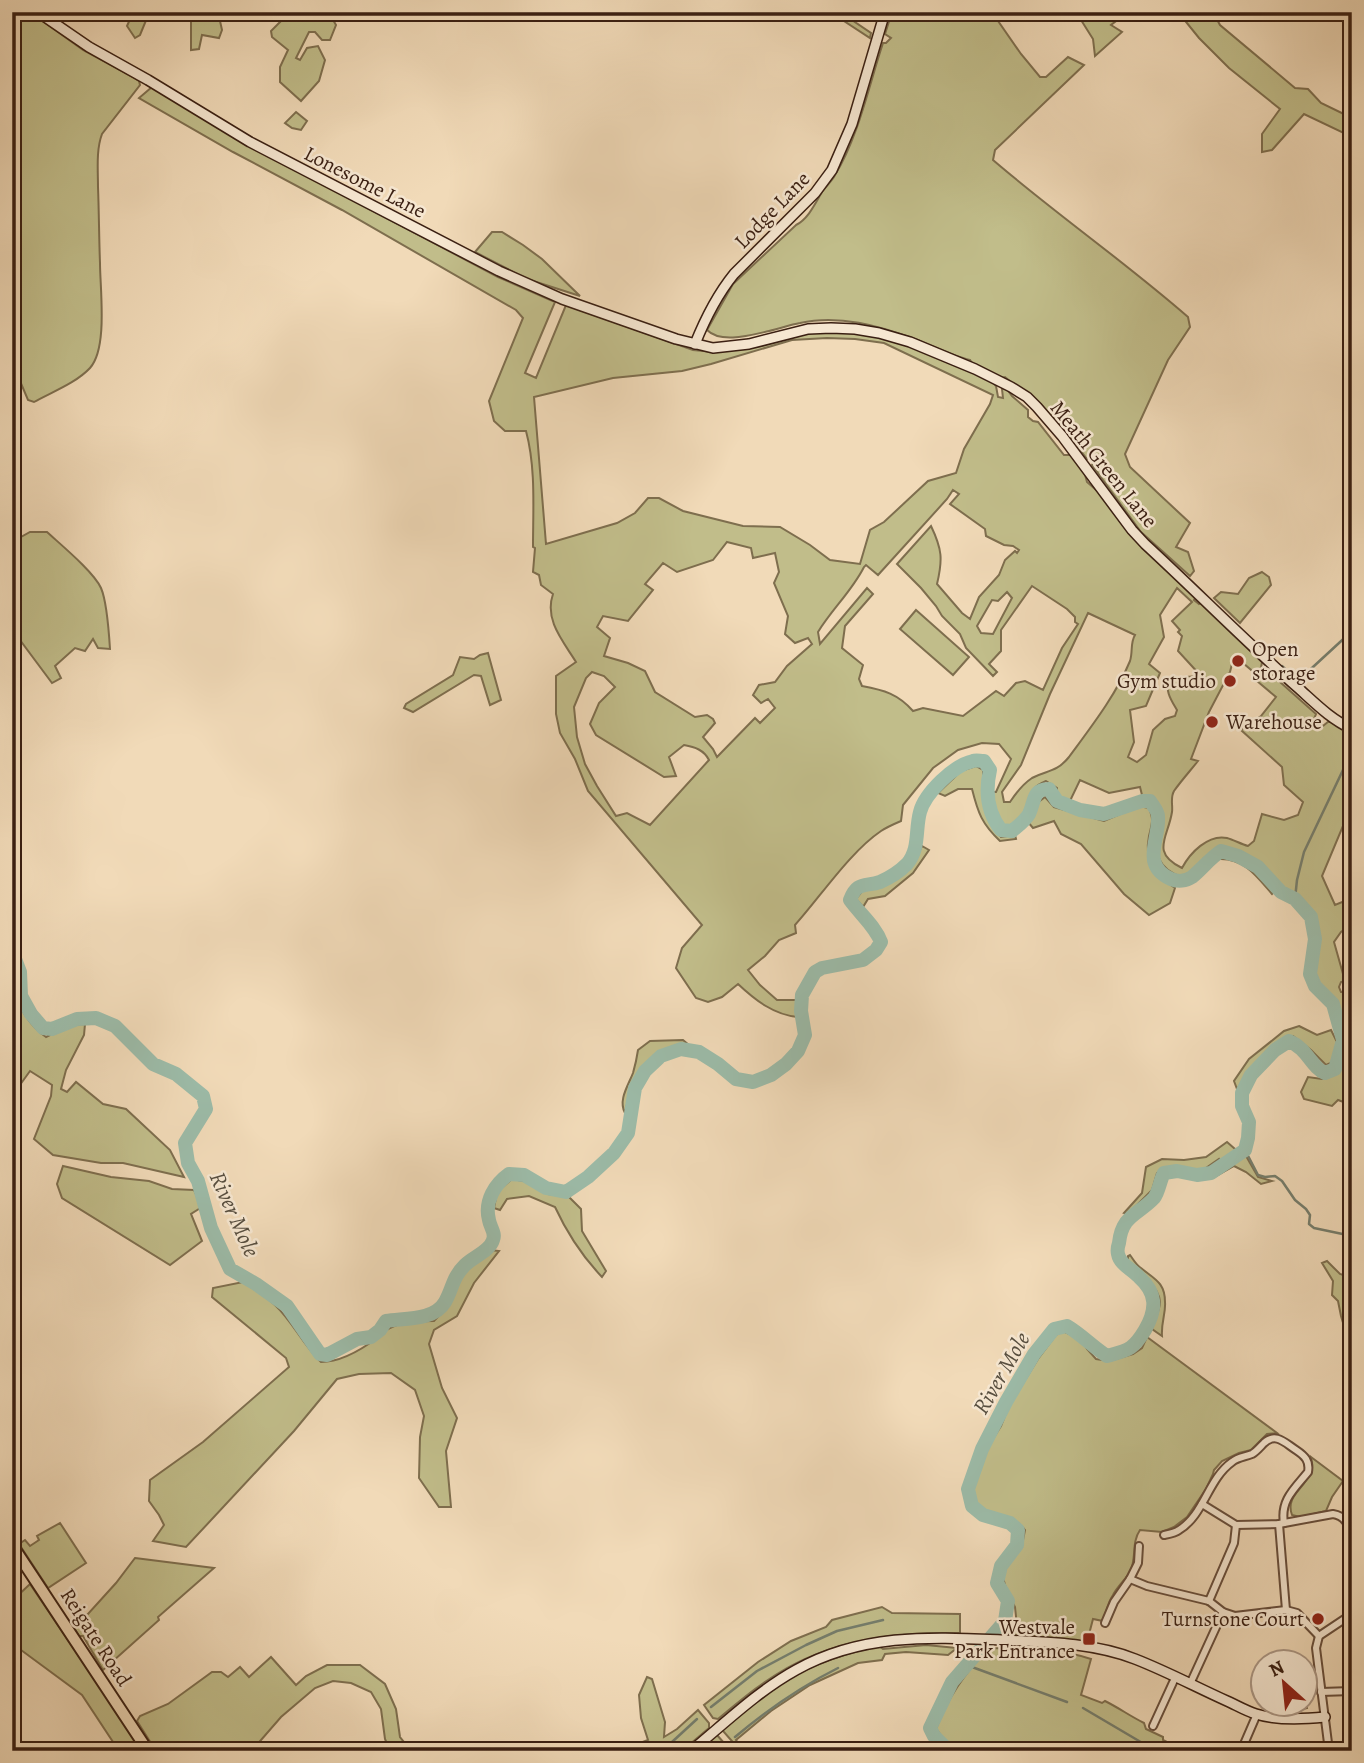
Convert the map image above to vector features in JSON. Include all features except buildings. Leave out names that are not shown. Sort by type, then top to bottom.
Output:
[{"type":"main road","name":"Reigate Road","points":[[12,1545],[148,1751]]},
{"type":"street","name":"Lonesome Lane","points":[[38,12],[89,47],[250,142],[499,271],[562,299],[695,344]]},
{"type":"street","name":"Lodge Lane","points":[[695,344],[705,319],[723,288],[815,193],[831,170],[852,124],[885,12]]},
{"type":"street","name":"Meath Green Lane","points":[[695,344],[713,348],[749,344],[808,329],[855,329],[910,342],[1011,387],[1027,397],[1056,429],[1145,544],[1270,664],[1327,714],[1352,729]]},
{"type":"street","points":[[1164,1535],[1180,1530],[1189,1522],[1218,1476],[1233,1461],[1251,1454],[1267,1440],[1279,1438],[1307,1459],[1310,1466],[1285,1503],[1283,1511],[1286,1610]]},
{"type":"street","points":[[1202,1504],[1236,1525],[1282,1523],[1341,1515],[1352,1535]]},
{"type":"street","points":[[1209,1601],[1234,1543],[1236,1525]]},
{"type":"street","points":[[1105,1623],[1114,1602],[1138,1563],[1139,1546]]},
{"type":"street","points":[[1130,1579],[1147,1586],[1209,1601],[1223,1612],[1236,1616],[1286,1610],[1297,1613],[1319,1636]]},
{"type":"street","points":[[1190,1684],[1223,1612]]},
{"type":"street","points":[[1329,1751],[1316,1648],[1319,1636],[1352,1614]]},
{"type":"street","points":[[691,1751],[758,1695],[796,1670],[836,1653],[873,1642],[913,1638],[1066,1643],[1105,1650],[1136,1659],[1248,1710]]},
{"type":"street","points":[[1153,1726],[1175,1678]]},
{"type":"street","points":[[1321,1692],[1352,1691]]},
{"type":"street","points":[[1318,1717],[1325,1717]]},
{"type":"street","points":[[1241,1751],[1255,1718]]},
{"type":"shaded area","points":[[12,12],[30,12],[83,50],[133,77],[140,85],[102,134],[99,147],[102,318],[96,359],[78,378],[34,402],[28,400],[20,381],[12,377]]},
{"type":"shaded area","points":[[284,12],[304,18],[309,12],[322,12],[331,17],[336,25],[330,40],[322,40],[315,32],[309,32],[296,58],[300,60],[307,48],[318,46],[325,60],[319,81],[301,101],[280,82],[280,67],[288,50],[272,37],[271,31],[284,18]]},
{"type":"shaded area","points":[[838,12],[845,12],[849,18],[871,33],[870,38],[844,21]]},
{"type":"shaded area","points":[[892,12],[997,12],[996,18],[1040,77],[1046,77],[1068,57],[1084,65],[995,150],[993,160],[1188,317],[1190,327],[1168,360],[1125,454],[1130,467],[1190,523],[1176,547],[1188,552],[1194,571],[1190,576],[1141,532],[1092,465],[1095,460],[1091,456],[1087,459],[1070,437],[1077,429],[1072,423],[1063,427],[1005,377],[915,339],[859,323],[815,321],[728,338],[707,330],[733,284],[804,219],[834,177],[857,128],[883,43],[891,38],[885,34]]},
{"type":"shaded area","points":[[1076,12],[1128,12],[1111,25],[1122,32],[1095,56],[1093,39]]},
{"type":"shaded area","points":[[1178,12],[1213,12],[1220,25],[1295,88],[1308,89],[1321,103],[1352,118],[1352,137],[1304,114],[1272,150],[1262,152],[1262,134],[1280,109],[1229,68]]},
{"type":"shaded area","points":[[200,13],[208,21],[220,21],[222,30],[219,38],[202,35],[199,49],[191,50],[191,15]]},
{"type":"shaded area","points":[[138,14],[147,18],[140,35],[135,38],[127,26],[131,17]]},
{"type":"shaded area","points":[[152,87],[245,143],[498,277],[555,302],[525,373],[536,378],[566,305],[693,350],[714,352],[813,331],[866,333],[925,351],[990,379],[996,386],[998,397],[1003,398],[1002,389],[1006,388],[1028,410],[1028,417],[1038,422],[1064,455],[1072,455],[1084,471],[1087,482],[1103,496],[1137,541],[1196,597],[1194,600],[1199,604],[1202,602],[1262,662],[1256,674],[1237,658],[1232,664],[1191,759],[1198,761],[1172,796],[1172,812],[1164,844],[1166,856],[1182,868],[1195,851],[1213,839],[1227,838],[1248,846],[1254,841],[1262,814],[1284,820],[1298,815],[1303,802],[1284,785],[1282,767],[1241,730],[1261,716],[1276,697],[1257,681],[1266,673],[1271,674],[1316,714],[1314,719],[1323,726],[1329,721],[1352,735],[1352,797],[1346,805],[1343,826],[1322,876],[1335,905],[1352,898],[1352,924],[1341,932],[1334,942],[1345,981],[1341,982],[1339,987],[1341,992],[1346,992],[1352,1015],[1352,1096],[1349,1104],[1338,1100],[1332,1106],[1304,1099],[1301,1092],[1308,1077],[1322,1079],[1334,1074],[1346,1040],[1337,1004],[1319,988],[1315,979],[1318,938],[1313,916],[1298,897],[1279,886],[1272,894],[1256,875],[1244,866],[1221,859],[1214,852],[1204,858],[1190,874],[1181,877],[1167,870],[1158,855],[1160,812],[1155,800],[1142,795],[1140,787],[1109,793],[1080,780],[1069,803],[1056,794],[1057,788],[1046,781],[1035,788],[1020,819],[1008,827],[999,821],[992,808],[993,792],[996,792],[1011,759],[999,744],[982,743],[958,750],[933,768],[903,805],[901,821],[881,831],[858,850],[795,925],[796,933],[779,940],[748,970],[777,1000],[796,1000],[798,1017],[765,1006],[738,984],[722,997],[708,1002],[696,998],[676,968],[682,948],[702,925],[588,791],[575,759],[560,733],[556,714],[556,676],[576,662],[553,621],[553,594],[541,585],[539,575],[533,572],[533,474],[526,431],[505,431],[494,421],[489,401],[523,318],[516,310],[342,210],[139,98]],"holes":[[[827,338],[884,343],[993,395],[964,449],[956,473],[928,481],[884,522],[870,530],[860,564],[830,560],[780,527],[743,526],[683,511],[659,498],[648,498],[635,513],[617,523],[546,544],[534,397],[613,378],[682,371],[792,340]],[[953,490],[959,494],[950,504],[985,529],[986,536],[1019,550],[1005,560],[999,575],[979,597],[970,619],[937,584],[940,554],[931,526],[897,564],[960,634],[966,648],[993,676],[997,672],[989,664],[1001,651],[1001,630],[1032,586],[1067,609],[1078,624],[1062,648],[1043,690],[1025,681],[1016,683],[1004,696],[996,691],[963,716],[923,708],[913,711],[902,700],[890,694],[862,686],[859,679],[863,665],[842,648],[845,626],[873,594],[867,588],[820,644],[818,632],[864,567],[866,565],[878,575]],[[727,542],[751,548],[753,558],[775,553],[779,572],[774,583],[788,616],[785,634],[795,643],[808,638],[812,644],[787,666],[775,682],[759,685],[753,695],[761,703],[768,699],[775,708],[760,723],[755,718],[717,757],[703,737],[715,723],[713,719],[707,715],[695,717],[655,692],[645,671],[604,656],[610,638],[597,627],[603,616],[628,621],[653,590],[645,584],[663,563],[677,572],[713,560]],[[1177,588],[1192,602],[1172,621],[1182,636],[1178,651],[1201,676],[1170,678],[1168,691],[1177,710],[1175,716],[1165,719],[1153,730],[1146,755],[1137,762],[1128,757],[1134,742],[1130,710],[1146,706],[1160,673],[1149,664],[1164,637],[1160,615]],[[1007,592],[1012,598],[993,634],[981,633],[977,626],[992,600],[998,601]],[[1088,613],[1135,635],[1130,661],[1118,686],[1069,757],[1056,769],[1032,778],[1010,802],[1004,802],[1002,792],[1021,765],[1050,694]],[[592,672],[604,676],[615,687],[599,703],[590,724],[596,735],[664,777],[676,776],[669,757],[684,745],[699,750],[709,760],[650,825],[627,813],[616,816],[585,764],[577,737],[574,707],[586,678]]]},
{"type":"shaded area","points":[[296,112],[307,121],[301,130],[285,123]]},
{"type":"shaded area","points":[[492,232],[502,232],[523,245],[542,259],[580,296],[527,279],[475,252]]},
{"type":"shaded area","points":[[30,532],[47,532],[84,566],[101,588],[106,609],[110,649],[98,648],[93,639],[85,651],[75,648],[55,666],[61,678],[52,683],[20,640],[12,621],[12,542]]},
{"type":"shaded area","points":[[1262,572],[1269,577],[1271,585],[1240,623],[1214,598],[1221,592],[1238,594],[1249,578]]},
{"type":"shaded area","points":[[916,610],[969,657],[953,675],[900,629]]},
{"type":"shaded area","points":[[488,653],[501,700],[490,705],[481,676],[474,675],[413,712],[404,708],[406,704],[453,675],[460,657],[474,659]]},
{"type":"shaded area","points":[[976,766],[983,770],[984,798],[991,820],[1001,837],[1015,835],[1016,839],[1000,841],[994,835],[982,818],[972,789],[958,789],[945,796],[938,793],[961,771]]},
{"type":"shaded area","points":[[1045,797],[1054,807],[1104,821],[1139,806],[1149,808],[1152,825],[1148,845],[1149,860],[1161,878],[1175,888],[1170,903],[1149,915],[1124,894],[1081,844],[1061,834],[1054,821],[1033,828],[1028,822],[1036,804]]},
{"type":"shaded area","points":[[922,846],[929,850],[913,873],[885,896],[868,899],[863,907],[856,899],[864,889],[886,885],[912,865]]},
{"type":"shaded area","points":[[12,969],[23,1012],[46,1037],[70,1025],[85,1024],[84,1035],[66,1070],[61,1089],[67,1092],[76,1082],[103,1104],[126,1109],[170,1150],[184,1177],[123,1163],[101,1163],[53,1155],[34,1139],[51,1096],[52,1085],[30,1071],[12,1096]]},
{"type":"shaded area","points":[[1299,1026],[1317,1035],[1331,1030],[1337,1042],[1333,1062],[1326,1065],[1293,1036],[1268,1050],[1237,1089],[1234,1081],[1249,1059],[1284,1031]]},
{"type":"shaded area","points":[[683,1040],[689,1045],[662,1053],[644,1066],[633,1086],[625,1113],[623,1098],[638,1050],[650,1041]]},
{"type":"shaded area","points":[[1227,1142],[1235,1149],[1242,1149],[1258,1177],[1272,1181],[1261,1184],[1234,1166],[1213,1178],[1224,1166],[1219,1159],[1203,1170],[1164,1168],[1157,1173],[1152,1190],[1128,1214],[1124,1213],[1142,1193],[1146,1167],[1162,1159],[1206,1157]]},
{"type":"shaded area","points":[[63,1166],[111,1177],[149,1181],[172,1189],[194,1190],[202,1207],[191,1214],[202,1241],[170,1265],[62,1198],[57,1184]]},
{"type":"shaded area","points":[[512,1179],[529,1182],[548,1194],[568,1196],[581,1209],[582,1231],[606,1271],[602,1277],[576,1244],[555,1207],[529,1196],[507,1199],[500,1210],[494,1208],[497,1192]]},
{"type":"shaded area","points":[[490,1250],[499,1251],[474,1283],[457,1316],[434,1330],[429,1344],[442,1388],[457,1418],[446,1451],[451,1507],[439,1507],[419,1478],[420,1437],[424,1416],[415,1390],[391,1373],[359,1374],[337,1379],[294,1431],[186,1547],[153,1541],[164,1525],[149,1501],[150,1480],[203,1442],[289,1367],[286,1358],[212,1297],[213,1288],[243,1282],[251,1287],[281,1312],[321,1362],[343,1358],[358,1351],[395,1326],[434,1321],[446,1308],[460,1274]]},
{"type":"shaded area","points":[[1130,1255],[1158,1282],[1165,1295],[1162,1336],[1152,1329],[1160,1305],[1159,1296],[1148,1279],[1128,1263]]},
{"type":"shaded area","points":[[1327,1261],[1340,1274],[1352,1278],[1352,1353],[1338,1301],[1332,1295],[1333,1281],[1322,1263]]},
{"type":"shaded area","points":[[1063,1331],[1082,1340],[1096,1359],[1109,1361],[1133,1354],[1142,1348],[1147,1337],[1277,1433],[1267,1434],[1251,1450],[1222,1461],[1187,1517],[1174,1527],[1162,1532],[1140,1530],[1130,1572],[1111,1598],[1103,1621],[1093,1619],[1087,1642],[1008,1635],[1017,1626],[1015,1607],[1002,1574],[1022,1545],[1025,1530],[1012,1519],[986,1511],[976,1504],[973,1488],[982,1456],[1001,1426],[1009,1406],[1038,1359],[1056,1335]]},
{"type":"shaded area","points":[[1311,1457],[1343,1481],[1326,1511],[1300,1517],[1292,1515],[1292,1500],[1309,1475]]},
{"type":"shaded area","points":[[60,1523],[86,1563],[48,1588],[19,1544],[25,1540],[30,1546],[39,1540],[37,1536]]},
{"type":"shaded area","points":[[135,1558],[214,1568],[103,1670],[83,1636],[79,1636],[71,1623],[88,1614]]},
{"type":"shaded area","points":[[30,1584],[143,1751],[119,1751],[82,1695],[17,1647],[12,1653],[12,1601]]},
{"type":"shaded area","points":[[882,1607],[892,1613],[960,1614],[960,1633],[893,1636],[850,1643],[787,1668],[718,1719],[713,1718],[704,1705],[758,1662],[791,1641],[826,1627],[832,1620]]},
{"type":"shaded area","points":[[926,1645],[957,1648],[948,1655],[906,1652],[885,1654],[882,1660],[858,1663],[810,1685],[771,1711],[736,1740],[740,1746],[738,1748],[723,1731],[724,1727],[762,1695],[818,1664],[879,1646],[883,1649]]},
{"type":"shaded area","points":[[987,1648],[1052,1651],[1091,1659],[1081,1695],[1102,1703],[1105,1701],[1144,1723],[1146,1729],[1173,1745],[1175,1751],[957,1751],[936,1729],[958,1686]]},
{"type":"shaded area","points":[[271,1657],[296,1685],[306,1676],[327,1665],[360,1665],[385,1684],[396,1709],[400,1737],[408,1747],[504,1751],[390,1751],[385,1739],[381,1709],[371,1692],[351,1683],[333,1681],[315,1688],[281,1717],[249,1751],[156,1751],[137,1721],[140,1716],[168,1704],[212,1672],[221,1672],[228,1677],[240,1667],[249,1677]]},
{"type":"shaded area","points":[[647,1677],[652,1679],[665,1722],[664,1737],[698,1710],[709,1723],[709,1728],[682,1751],[564,1751],[632,1746],[648,1740],[641,1718],[639,1695]]},
{"type":"shaded area","points":[[717,1735],[731,1751],[727,1748],[723,1751],[697,1751],[713,1736]]},
{"type":"waterway","points":[[1282,666],[1296,679],[1300,679],[1352,631]]},
{"type":"waterway","points":[[1295,899],[1304,852],[1352,751]]},
{"type":"waterway","name":"River Mole","points":[[12,956],[20,972],[21,996],[43,1028],[52,1029],[77,1019],[96,1018],[115,1026],[153,1064],[176,1074],[203,1096],[206,1109],[185,1143],[188,1163],[198,1181],[211,1228],[230,1269],[287,1306],[320,1354],[327,1355],[357,1339],[371,1337],[386,1321],[426,1316],[440,1308],[461,1270],[491,1244],[494,1235],[488,1213],[489,1200],[495,1188],[509,1174],[524,1175],[546,1188],[566,1192],[588,1177],[614,1153],[628,1133],[635,1088],[645,1071],[661,1056],[681,1049],[699,1052],[736,1079],[753,1082],[771,1075],[786,1064],[798,1051],[805,1035],[801,1011],[802,995],[815,972],[822,968],[863,960],[876,950],[881,942],[850,900],[853,894],[859,887],[880,882],[907,864],[914,852],[923,805],[941,781],[957,768],[974,761],[984,761],[990,770],[988,802],[1001,830],[1012,831],[1029,814],[1037,794],[1049,789],[1057,801],[1080,810],[1104,814],[1142,801],[1150,801],[1158,816],[1154,859],[1156,866],[1171,879],[1179,881],[1190,878],[1221,851],[1238,856],[1258,867],[1281,892],[1295,899],[1311,917],[1315,939],[1310,974],[1315,986],[1333,1004],[1343,1040],[1335,1069],[1325,1073],[1320,1070],[1301,1049],[1289,1041],[1275,1050],[1251,1075],[1242,1093],[1242,1106],[1249,1122],[1245,1150],[1211,1173],[1164,1173],[1154,1198],[1123,1227],[1118,1248],[1119,1258],[1145,1283],[1153,1302],[1152,1315],[1137,1342],[1125,1350],[1107,1356],[1067,1326],[1054,1329],[1034,1354],[1006,1402],[982,1449],[968,1489],[972,1506],[983,1515],[1010,1523],[1018,1530],[1017,1545],[1001,1566],[997,1583],[1008,1601],[1005,1621],[952,1682],[930,1728],[949,1751]]},
{"type":"waterway","points":[[1343,1040],[1352,1034]]},
{"type":"waterway","points":[[1245,1150],[1258,1175],[1275,1176],[1282,1181],[1310,1215],[1309,1224],[1314,1228],[1352,1236]]},
{"type":"waterway","points":[[711,1707],[757,1671],[806,1645],[837,1631],[883,1620]]},
{"type":"waterway","points":[[967,1664],[1067,1702]]},
{"type":"waterway","points":[[735,1737],[784,1700],[838,1668]]},
{"type":"waterway","points":[[1083,1708],[1156,1751]]},
{"type":"waterway","points":[[672,1742],[697,1719]]},
{"type":"place","name":"Open storage","points":[[1238,661]]},
{"type":"place","name":"Gym studio","points":[[1230,681]]},
{"type":"place","name":"Warehouse","points":[[1212,722]]},
{"type":"place","name":"Turnstone Court","points":[[1318,1619]]},
{"type":"place","name":"Westvale Park Entrance","points":[[1089,1639]]}]
